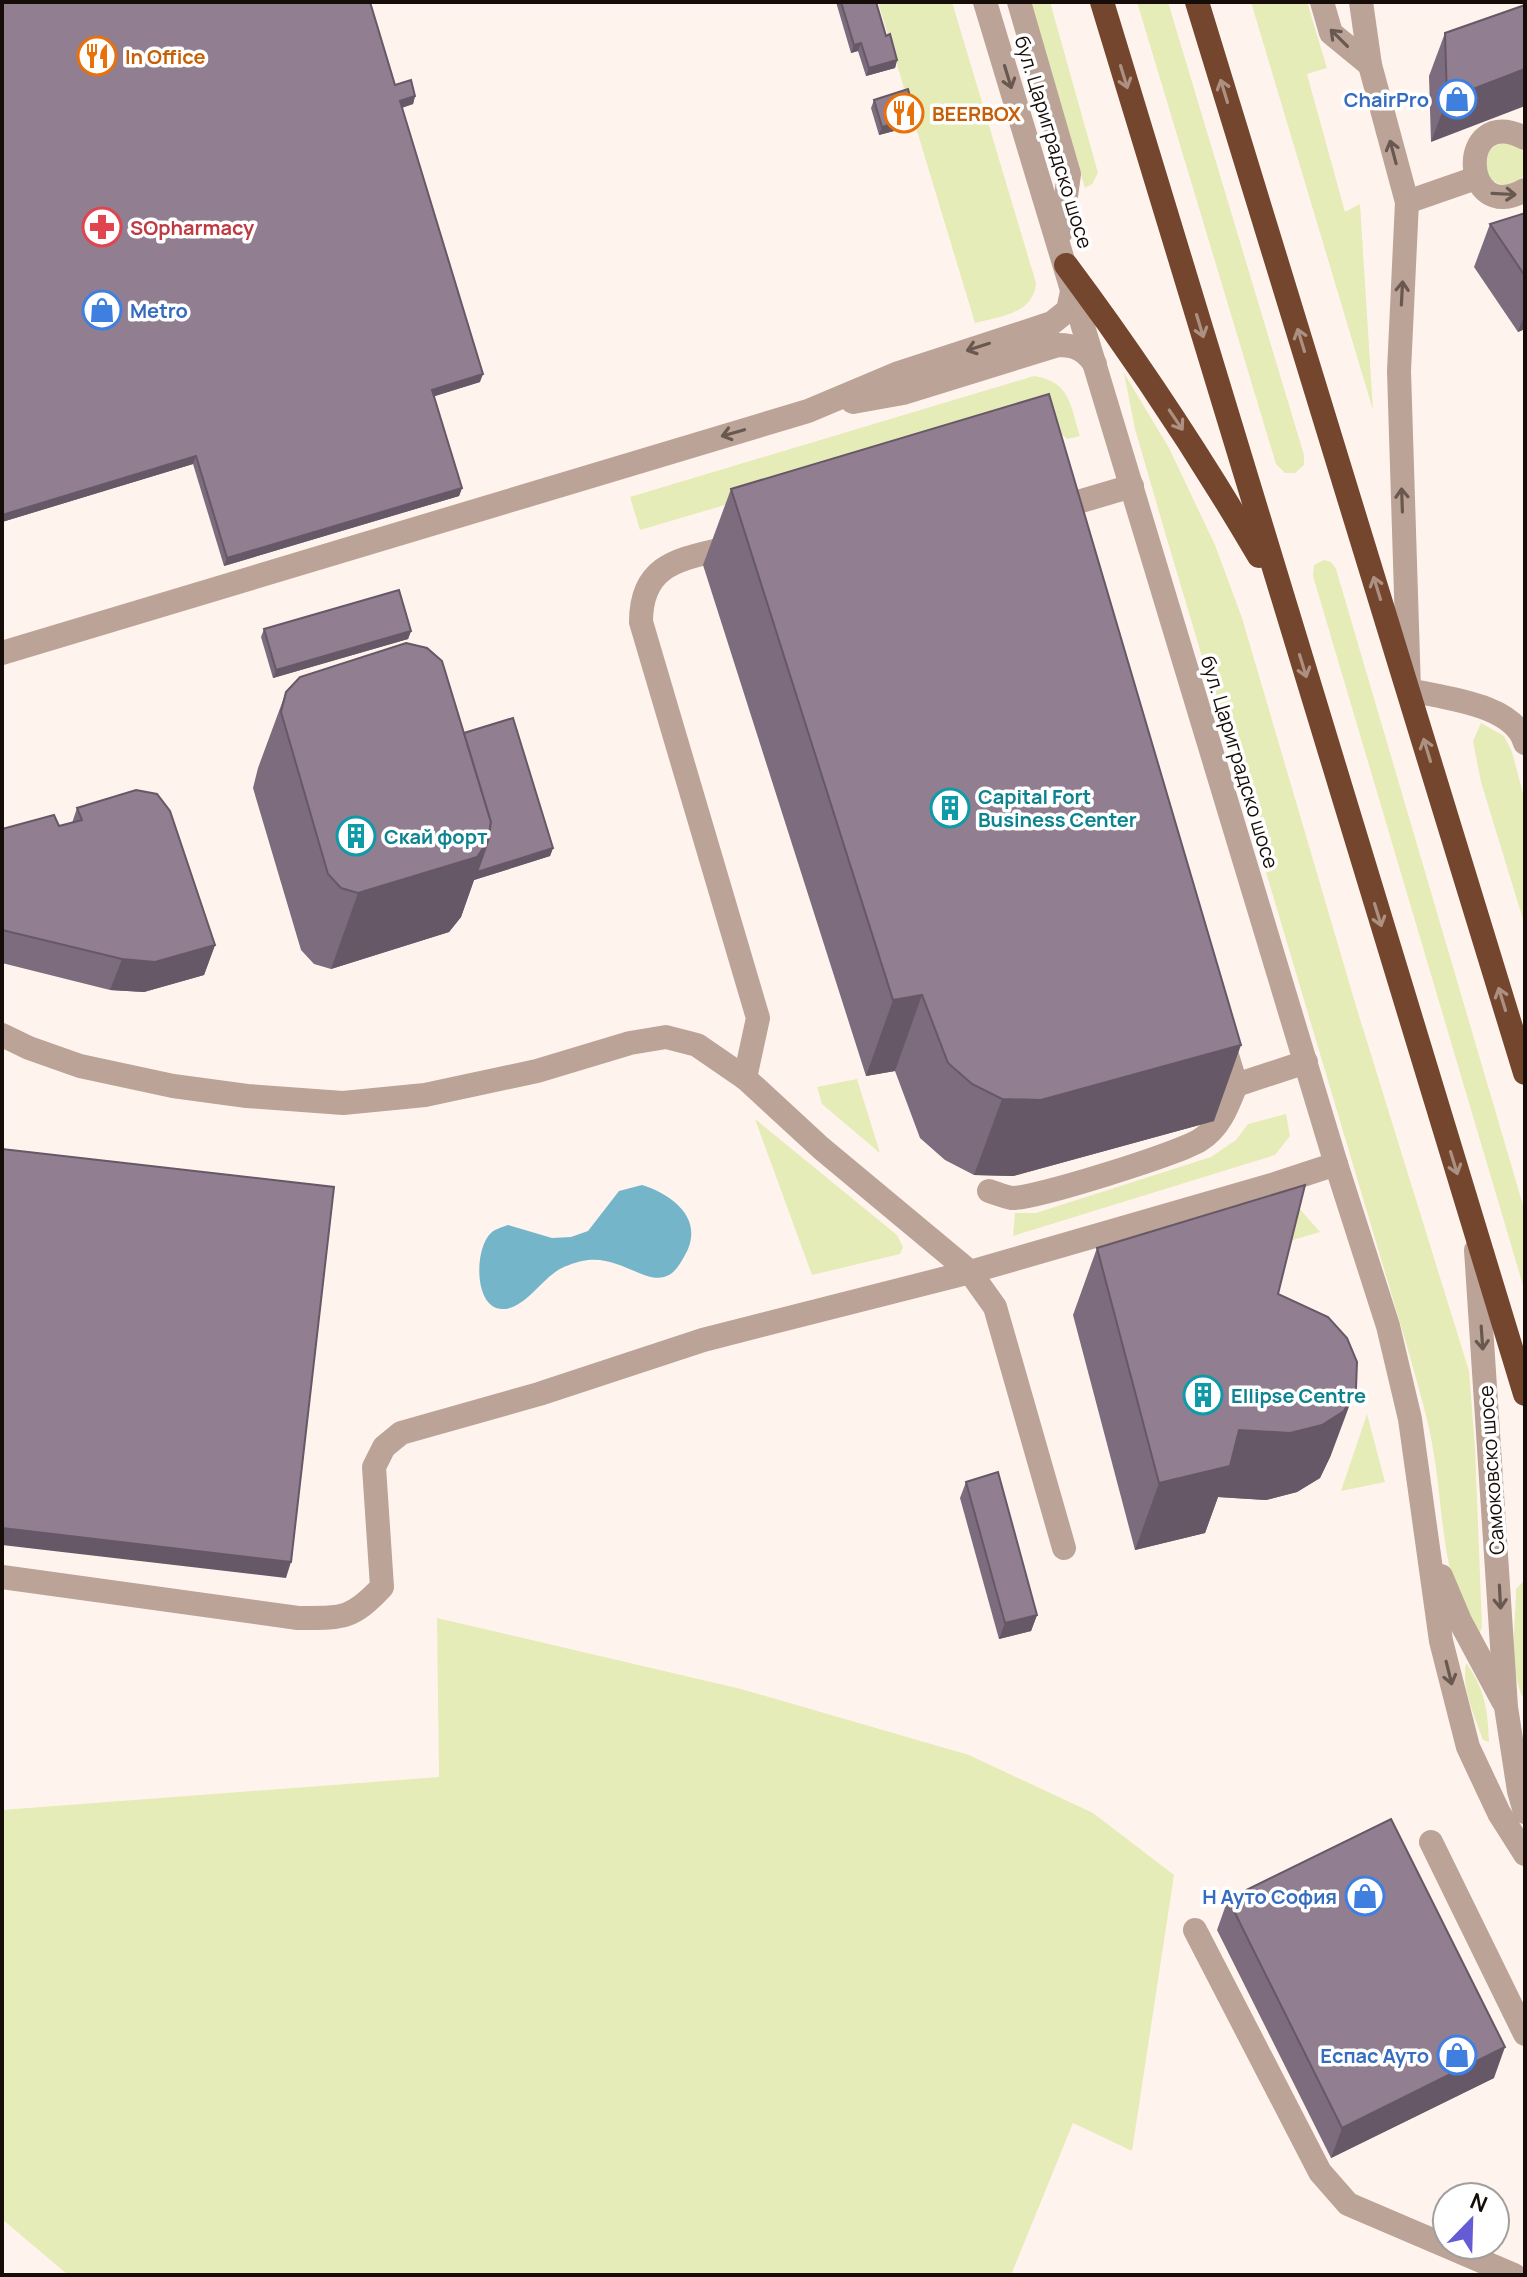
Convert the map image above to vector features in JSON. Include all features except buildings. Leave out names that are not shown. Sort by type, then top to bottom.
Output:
[{"type":"highway","points":[[1102,2],[1525,1394]]},
{"type":"highway","points":[[1197,2],[1525,1073]]},
{"type":"highway","points":[[1066,265],[1199,454],[1280,591]]},
{"type":"street","name":"бул. Цариградско шосе","points":[[985,2],[1336,1164],[1388,1326],[1410,1419],[1441,1641],[1468,1747],[1499,1813],[1525,1854]]},
{"type":"street","points":[[808,411],[896,374],[1052,323],[1068,310],[1069,174],[1019,2]]},
{"type":"street","points":[[1322,2],[1331,33],[1370,65]]},
{"type":"street","points":[[1361,2],[1370,65],[1407,202],[1399,371],[1409,690],[1487,708],[1504,716],[1524,734]]},
{"type":"street","points":[[1525,138],[1504,132],[1485,139],[1474,157],[1476,178],[1491,193],[1502,197],[1525,190]]},
{"type":"street","points":[[1407,202],[1476,178]]},
{"type":"street","points":[[2,653],[808,411],[903,393],[1058,345],[1079,348],[1088,353],[1095,364]]},
{"type":"street","points":[[1053,480],[1063,514],[1132,486]]},
{"type":"street","points":[[745,1078],[758,1018],[641,622],[641,602],[647,585],[670,565],[755,540]]},
{"type":"street","points":[[989,1191],[1012,1198],[1036,1195],[1199,1141],[1214,1128],[1236,1085],[1218,1024]]},
{"type":"street","points":[[2,1035],[80,1066],[173,1086],[247,1096],[343,1103],[425,1095],[537,1071],[630,1043],[666,1037],[697,1045],[745,1078],[821,1148],[970,1272],[981,1285],[995,1307],[1064,1548]]},
{"type":"street","points":[[1236,1085],[1306,1062]]},
{"type":"street","points":[[2,1577],[298,1618],[339,1618],[361,1610],[382,1587],[374,1467],[384,1447],[401,1433],[539,1394],[703,1340],[970,1272],[1336,1164]]},
{"type":"street","name":"Самоковско шосе","points":[[1474,1232],[1506,1707],[1525,1812]]},
{"type":"street","name":"бул. Цариградско шосе","points":[[1427,1541],[1460,1621],[1506,1707]]},
{"type":"street","points":[[1506,1707],[1525,1733]]},
{"type":"street","points":[[1431,1842],[1525,2034]]},
{"type":"street","points":[[1195,1930],[1320,2172],[1348,2204],[1505,2273]]},
{"type":"green space","points":[[878,2],[952,2],[1036,283],[1029,301],[1022,308],[1004,316],[975,323]]},
{"type":"green space","points":[[1031,2],[1050,2],[1098,173],[1092,184],[1085,188]]},
{"type":"green space","points":[[1137,2],[1168,2],[1304,455],[1304,465],[1295,473],[1285,473],[1276,464]]},
{"type":"green space","points":[[1251,2],[1307,2],[1327,68],[1307,74],[1345,212],[1360,204],[1373,410]]},
{"type":"green space","points":[[1506,143],[1521,149],[1527,164],[1521,179],[1506,185],[1491,179],[1485,164],[1491,149]]},
{"type":"green space","points":[[1124,373],[1169,448],[1215,545],[1242,618],[1356,1006],[1469,1371],[1475,1448],[1480,1632],[1475,1633],[1456,1594],[1446,1547],[1432,1442],[1420,1391],[1164,529],[1135,429]]},
{"type":"green space","points":[[1034,376],[1062,389],[1071,405],[1080,436],[1067,439],[1054,427],[1021,418],[640,530],[630,497]]},
{"type":"green space","points":[[1324,560],[1331,562],[1336,569],[1525,1212],[1525,1292],[1313,576],[1314,565]]},
{"type":"green space","points":[[1481,723],[1504,736],[1512,752],[1525,801],[1525,926],[1481,782],[1473,741]]},
{"type":"green space","points":[[857,1079],[880,1153],[822,1104],[817,1087]]},
{"type":"green space","points":[[1286,1114],[1290,1136],[1275,1155],[1013,1236],[1015,1213],[1036,1213],[1211,1157],[1236,1140],[1248,1124]]},
{"type":"green space","points":[[755,1119],[897,1235],[903,1247],[900,1254],[812,1275]]},
{"type":"green space","points":[[1299,1208],[1320,1232],[1252,1252]]},
{"type":"green space","points":[[1367,1414],[1385,1482],[1341,1491]]},
{"type":"green space","points":[[1523,1582],[1525,1701],[1519,1689],[1514,1661],[1516,1589]]},
{"type":"green space","points":[[437,1618],[741,1689],[969,1755],[1093,1813],[1174,1875],[1132,2151],[1073,2123],[1011,2275],[68,2275],[2,2219],[2,1810],[439,1777]]},
{"type":"green space","points":[[1466,1663],[1484,1701],[1489,1742],[1483,1740],[1470,1702],[1465,1682]]},
{"type":"water","points":[[642,1185],[675,1202],[689,1220],[690,1242],[681,1262],[671,1274],[656,1278],[606,1261],[582,1261],[557,1271],[512,1307],[495,1307],[487,1300],[482,1290],[480,1264],[485,1241],[493,1232],[508,1225],[552,1238],[571,1237],[588,1231],[619,1191]]},
{"type":"place","name":"In Office","points":[[97,56]]},
{"type":"place","name":"ChairPro","points":[[1457,99]]},
{"type":"place","name":"BEERBOX","points":[[904,113]]},
{"type":"place","name":"SOpharmacy","points":[[102,227]]},
{"type":"place","name":"Metro","points":[[102,310]]},
{"type":"place","name":"Capital Fort Business Center","points":[[950,808]]},
{"type":"place","name":"Скай форт","points":[[356,836]]},
{"type":"place","name":"Ellipse Centre","points":[[1203,1395]]},
{"type":"place","name":"Н Ауто София","points":[[1365,1896]]},
{"type":"place","name":"Еспас Ауто","points":[[1457,2055]]}]
